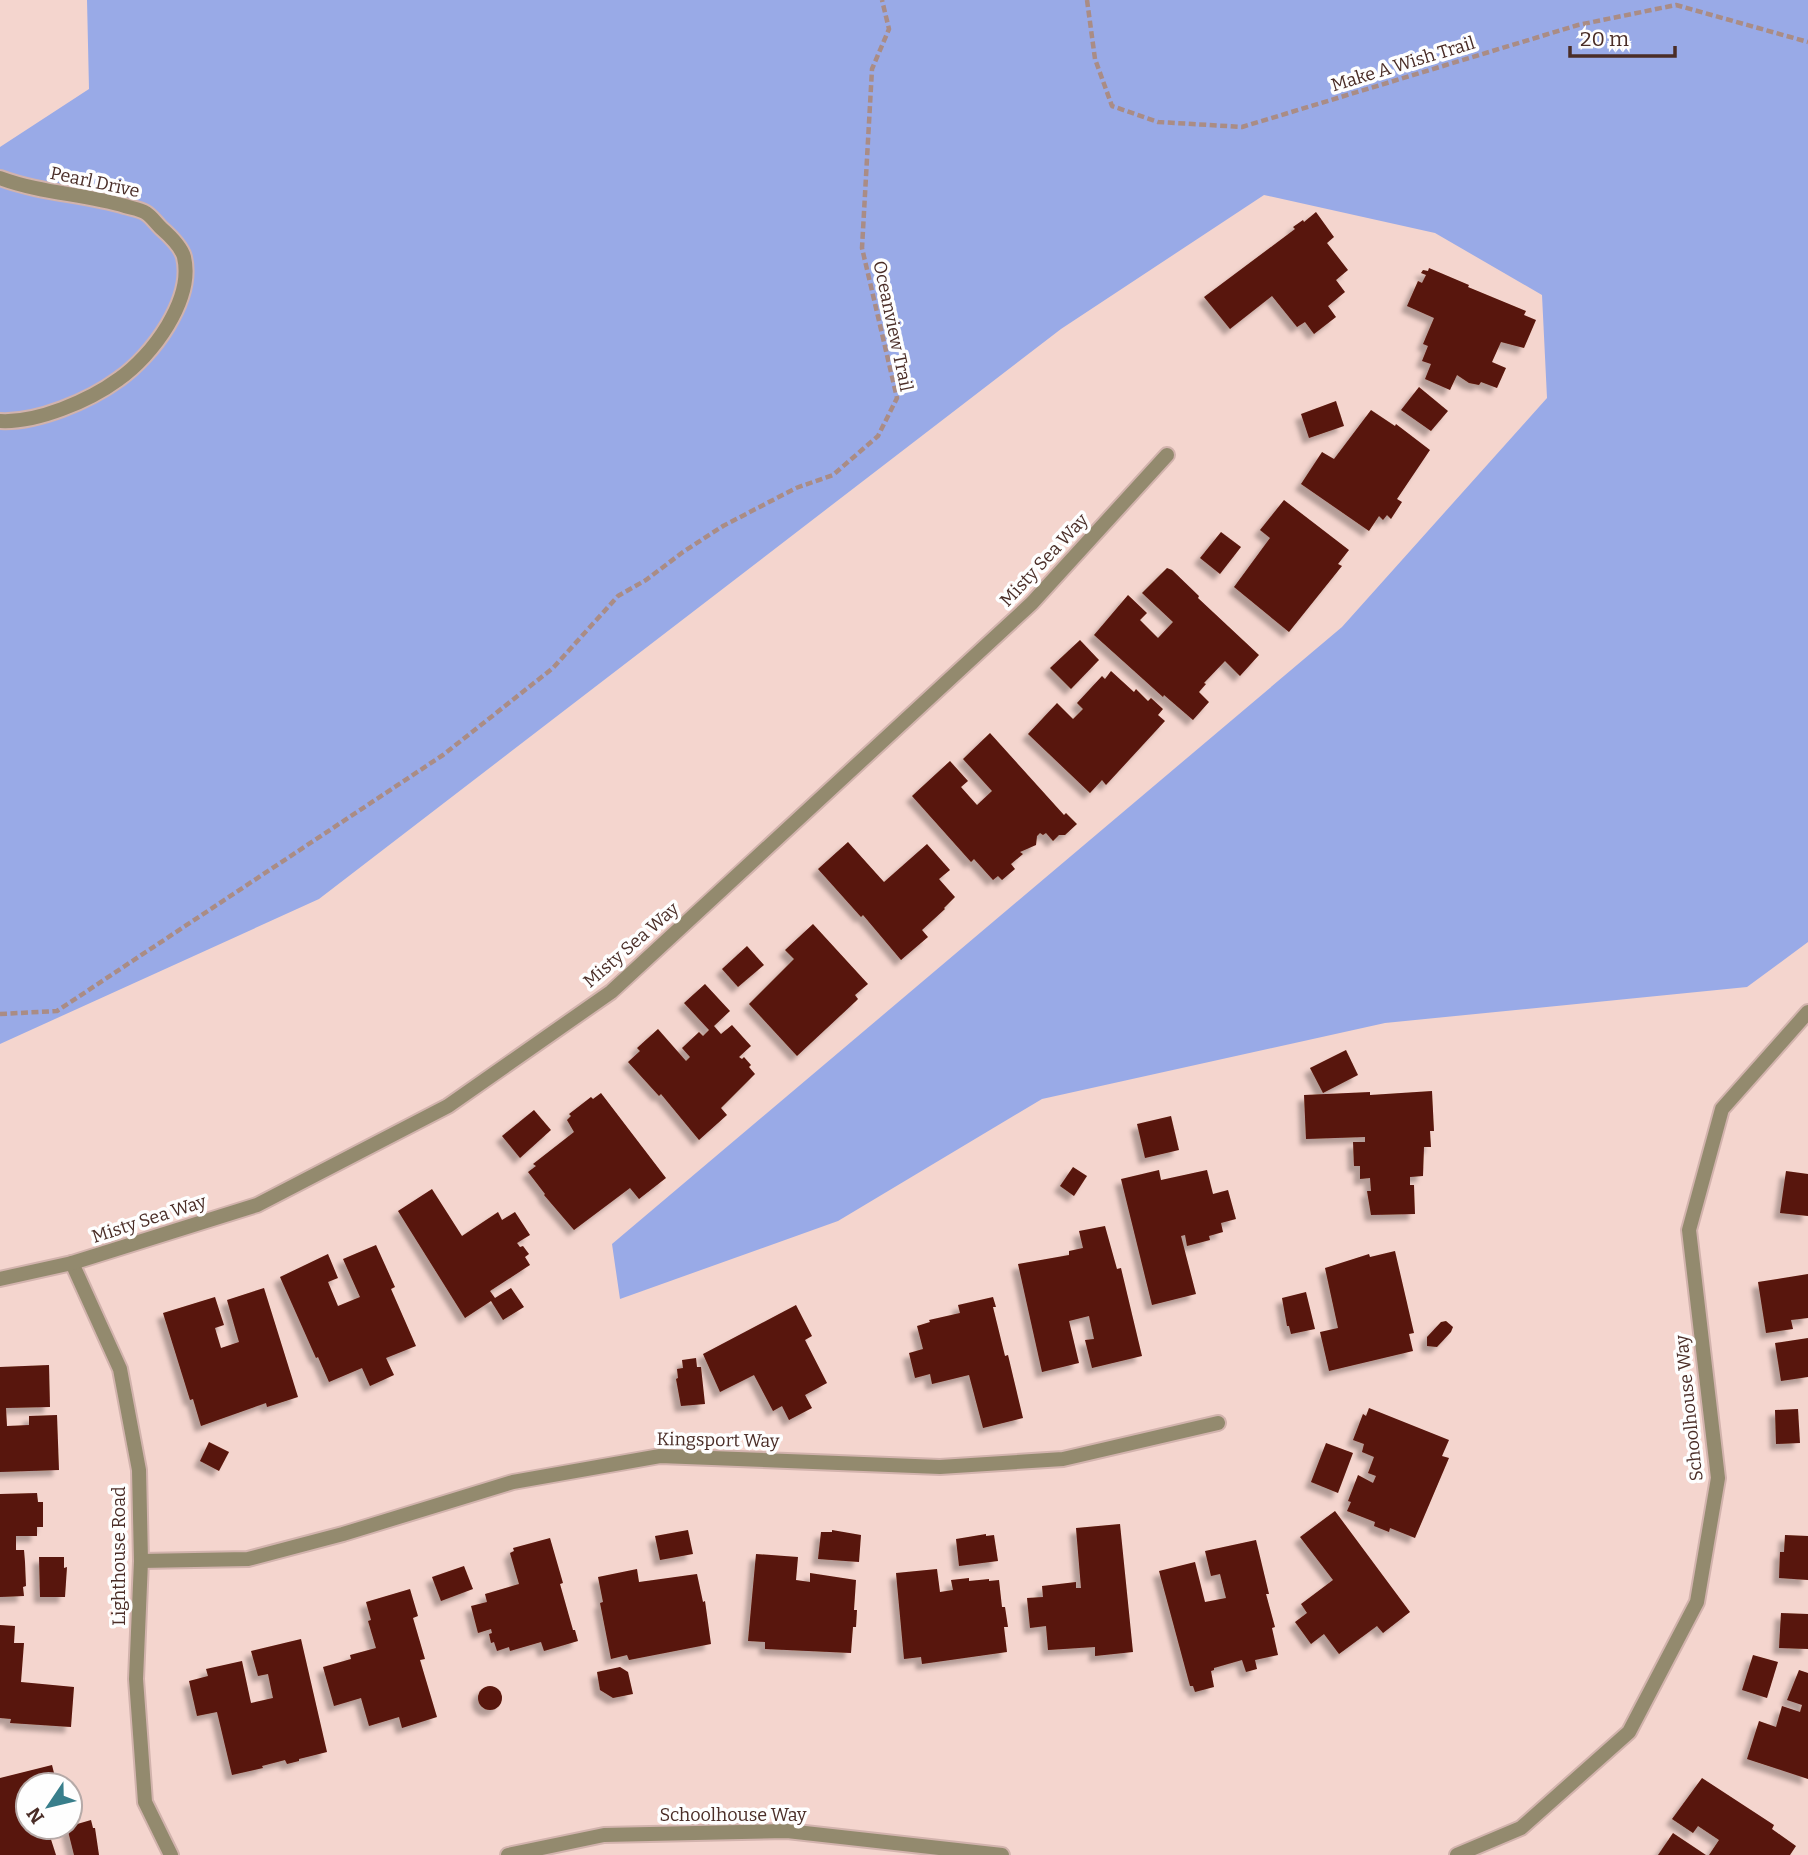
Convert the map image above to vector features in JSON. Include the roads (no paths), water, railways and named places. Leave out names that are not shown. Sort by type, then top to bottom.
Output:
[{"type":"street","name":"Pearl Drive","points":[[0,178],[21,186],[113,202],[145,212],[172,238],[184,256],[184,285],[179,305],[144,358],[118,380],[43,417],[18,422],[0,421]]},
{"type":"street","name":"Misty Sea Way","points":[[0,1279],[72,1264],[257,1205],[448,1106],[611,992],[1032,603],[1167,456]]},
{"type":"street","name":"Schoolhouse Way","points":[[1457,1855],[1521,1828],[1629,1732],[1697,1602],[1718,1478],[1689,1230],[1722,1109],[1808,1012]]},
{"type":"street","name":"Lighthouse Road","points":[[72,1264],[120,1369],[139,1470],[141,1561],[136,1679],[145,1802],[171,1855]]},
{"type":"street","name":"Kingsport Way","points":[[141,1561],[248,1559],[343,1534],[513,1482],[660,1456],[940,1467],[1063,1458],[1218,1423]]},
{"type":"street","name":"Schoolhouse Way","points":[[508,1855],[604,1835],[787,1831],[1002,1855]]}]
